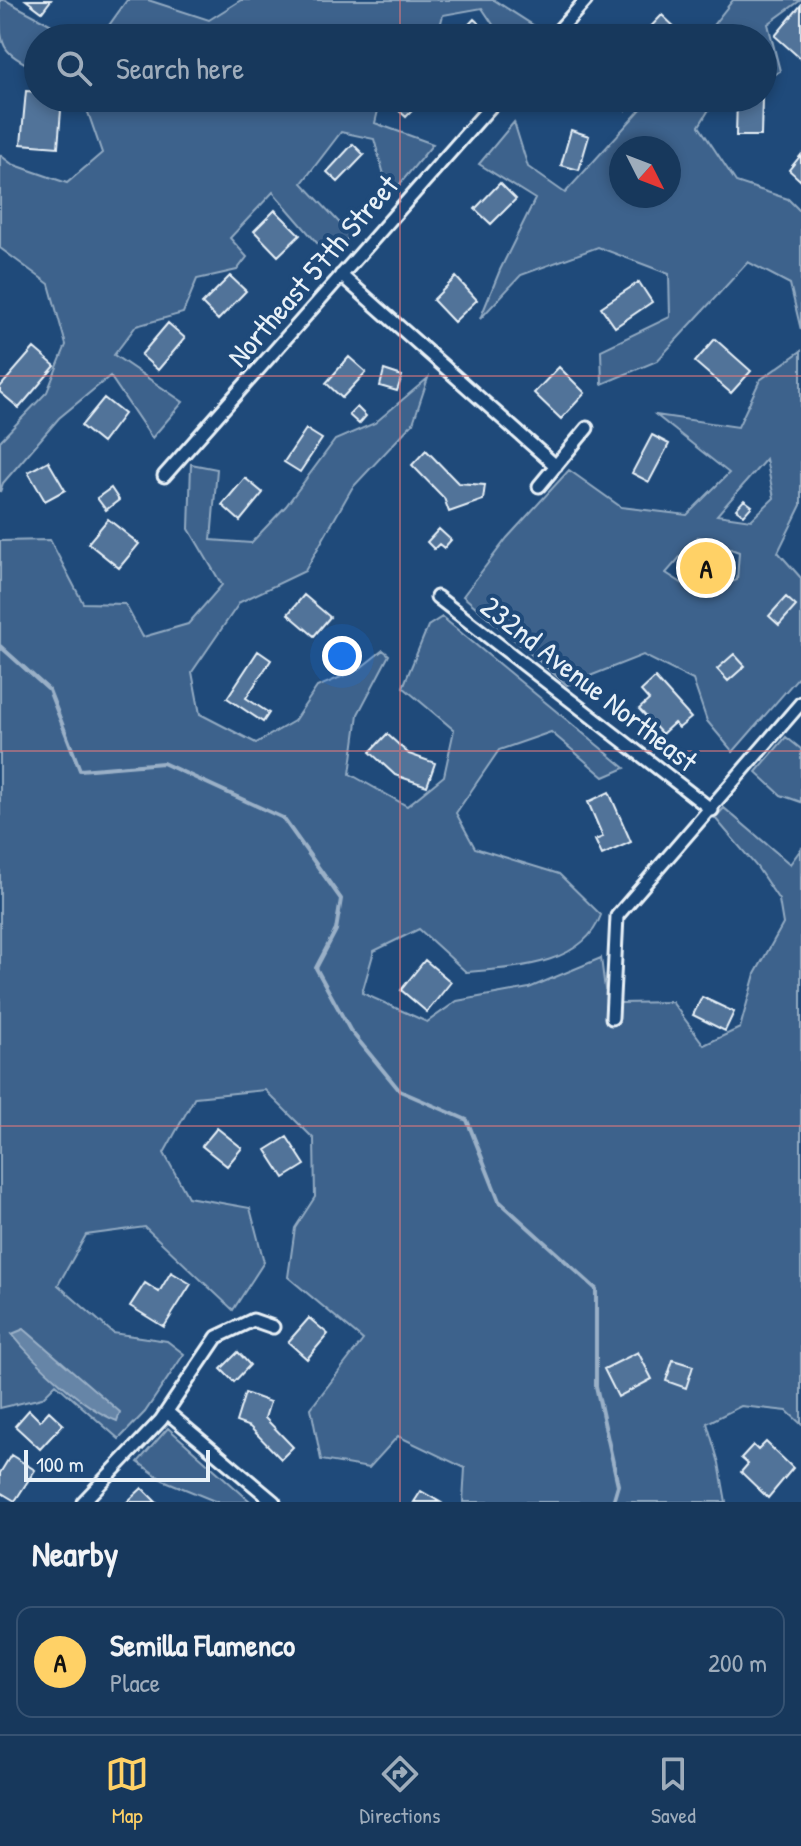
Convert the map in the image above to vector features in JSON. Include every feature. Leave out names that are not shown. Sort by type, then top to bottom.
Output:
[{"type":"street","points":[[565,24],[586,0]]},
{"type":"street","name":"Northeast 57th Street","points":[[164,476],[486,112]]},
{"type":"street","points":[[341,275],[556,466]]},
{"type":"street","points":[[539,486],[587,428]]},
{"type":"street","name":"232nd Avenue Northeast","points":[[437,597],[712,810]]},
{"type":"street","points":[[612,1018],[617,916],[712,810],[801,703]]},
{"type":"street","points":[[83,1502],[167,1412],[217,1337],[253,1320],[273,1327]]},
{"type":"street","points":[[167,1412],[274,1502]]},
{"type":"shaded area","points":[[0,0],[50,24],[24,24],[24,62],[9,52],[1,29]]},
{"type":"shaded area","points":[[127,0],[148,0],[209,20],[241,0],[494,0],[531,24],[493,24],[482,8],[443,15],[441,24],[110,24]]},
{"type":"shaded area","points":[[733,0],[801,0],[768,24],[714,24]]},
{"type":"shaded area","points":[[88,112],[378,112],[375,123],[433,144],[390,196],[374,139],[341,132],[302,183],[351,235],[330,258],[273,192],[230,238],[247,257],[237,270],[197,279],[183,313],[136,326],[114,355],[183,402],[152,438],[110,376],[59,418],[3,483],[0,492],[0,441],[47,392],[66,345],[49,284],[0,248],[0,155],[12,164],[67,183],[102,153]]},
{"type":"shaded area","points":[[638,112],[708,112],[699,126],[736,182],[788,199],[801,212],[801,330],[790,284],[748,262],[657,361],[602,384],[601,350],[670,317],[669,274],[598,247],[521,275],[480,319],[535,199],[479,164],[514,122],[528,167],[565,193],[609,144],[609,208],[681,208],[681,136],[617,136]]},
{"type":"shaded area","points":[[801,351],[801,505],[778,552],[801,578],[801,674],[733,752],[707,721],[693,680],[643,655],[567,685],[463,596],[507,538],[569,470],[621,507],[687,515],[729,473],[656,415],[738,427],[760,380]],"holes":[[[766,459],[774,498],[751,520],[717,515]],[[698,537],[739,552],[737,580],[699,594],[666,573]]]},
{"type":"shaded area","points":[[428,378],[413,423],[352,488],[305,571],[240,602],[192,672],[200,714],[256,743],[294,721],[317,687],[358,670],[383,650],[389,655],[358,714],[350,774],[407,806],[444,776],[454,730],[403,687],[428,626],[442,617],[625,768],[604,777],[551,732],[499,750],[456,813],[475,848],[559,874],[601,915],[592,932],[579,945],[563,954],[525,966],[466,972],[419,929],[374,951],[362,993],[427,1022],[457,1001],[529,988],[601,958],[605,989],[620,1003],[672,1002],[704,1045],[740,1028],[755,974],[783,924],[779,900],[757,867],[715,818],[724,808],[790,864],[801,849],[801,1424],[787,1411],[741,1406],[707,1423],[726,1502],[463,1502],[465,1468],[398,1436],[369,1468],[321,1460],[311,1408],[363,1340],[288,1277],[295,1228],[315,1197],[314,1139],[265,1090],[195,1097],[164,1153],[188,1197],[250,1208],[264,1262],[233,1310],[145,1227],[86,1235],[58,1285],[113,1333],[167,1341],[184,1354],[145,1412],[119,1439],[56,1384],[42,1398],[0,1408],[0,541],[50,540],[83,603],[125,604],[143,637],[188,624],[222,585],[189,529],[191,464],[217,469],[211,540],[251,543],[286,506],[335,440],[375,423]]},
{"type":"shaded area","points":[[786,737],[801,749],[801,802],[781,795],[756,772]]},
{"type":"shaded area","points":[[24,1329],[120,1412],[117,1421],[89,1406],[33,1358],[12,1334]]},
{"type":"shaded area","points":[[168,1428],[251,1502],[217,1502],[163,1480],[138,1462]]},
{"type":"building","points":[[26,0],[51,0],[42,12]]},
{"type":"building","points":[[801,5],[801,59],[777,38],[777,34]]},
{"type":"building","points":[[662,15],[672,24],[653,24]]},
{"type":"building","points":[[24,112],[61,112],[58,147],[21,144]]},
{"type":"building","points":[[737,112],[762,112],[761,136],[736,136]]},
{"type":"building","points":[[571,130],[589,136],[579,170],[561,165]]},
{"type":"building","points":[[353,144],[364,155],[338,182],[327,172]]},
{"type":"building","points":[[801,155],[801,181],[789,170]]},
{"type":"building","points":[[500,183],[516,199],[491,224],[475,209]]},
{"type":"building","points":[[275,210],[300,235],[278,256],[254,231]]},
{"type":"building","points":[[230,276],[246,291],[218,320],[202,304]]},
{"type":"building","points":[[456,277],[477,300],[454,322],[433,300]]},
{"type":"building","points":[[639,282],[652,302],[615,327],[601,307]]},
{"type":"building","points":[[168,323],[185,338],[158,370],[141,355]]},
{"type":"building","points":[[715,339],[751,371],[731,393],[695,362]]},
{"type":"building","points":[[34,348],[55,366],[19,408],[0,392],[0,387]]},
{"type":"building","points":[[349,357],[366,372],[342,398],[326,383]]},
{"type":"building","points":[[559,367],[585,393],[561,419],[534,393]]},
{"type":"building","points":[[384,370],[402,376],[397,391],[380,386]]},
{"type":"building","points":[[104,398],[124,414],[102,443],[81,426]]},
{"type":"building","points":[[357,407],[366,416],[359,424],[349,415]]},
{"type":"building","points":[[306,429],[322,439],[300,472],[284,462]]},
{"type":"building","points":[[652,435],[669,444],[649,482],[632,473]]},
{"type":"building","points":[[426,450],[458,483],[485,485],[483,500],[449,512],[444,498],[412,465]]},
{"type":"building","points":[[48,461],[65,490],[45,501],[28,472]]},
{"type":"building","points":[[245,478],[263,493],[240,521],[222,505]]},
{"type":"building","points":[[111,488],[119,500],[106,510],[97,498]]},
{"type":"building","points":[[744,500],[752,506],[744,515],[736,509]]},
{"type":"building","points":[[108,519],[139,544],[119,568],[88,543]]},
{"type":"building","points":[[439,529],[451,540],[444,548],[439,544],[434,549],[427,542]]},
{"type":"building","points":[[707,554],[720,566],[705,583],[692,571]]},
{"type":"building","points":[[304,595],[330,617],[314,636],[288,614]]},
{"type":"building","points":[[786,597],[796,606],[779,625],[769,616]]},
{"type":"building","points":[[258,651],[271,660],[246,698],[269,713],[263,722],[227,698]]},
{"type":"building","points":[[734,654],[745,666],[728,681],[717,669]]},
{"type":"building","points":[[655,678],[691,718],[679,728],[674,723],[662,734],[639,709],[649,700],[641,691]]},
{"type":"building","points":[[387,734],[409,754],[435,763],[427,786],[395,775],[370,752]]},
{"type":"building","points":[[609,792],[631,842],[602,855],[595,840],[603,837],[588,802]]},
{"type":"building","points":[[425,960],[451,982],[427,1012],[401,990]]},
{"type":"building","points":[[702,997],[734,1012],[725,1031],[693,1015]]},
{"type":"building","points":[[217,1128],[242,1148],[227,1166],[202,1146]]},
{"type":"building","points":[[287,1137],[305,1165],[284,1178],[266,1150]]},
{"type":"building","points":[[171,1272],[191,1284],[164,1327],[130,1306],[145,1283],[159,1292]]},
{"type":"building","points":[[309,1318],[328,1334],[307,1359],[288,1342]]},
{"type":"building","points":[[238,1352],[250,1365],[234,1382],[221,1369]]},
{"type":"building","points":[[638,1352],[652,1379],[618,1397],[604,1369]]},
{"type":"building","points":[[673,1360],[693,1366],[686,1388],[666,1381]]},
{"type":"building","points":[[245,1393],[270,1402],[265,1418],[293,1447],[281,1459],[250,1427],[236,1422]]},
{"type":"building","points":[[29,1410],[40,1421],[49,1411],[63,1424],[40,1449],[15,1426]]},
{"type":"building","points":[[766,1442],[793,1468],[768,1498],[741,1472],[748,1464],[741,1458],[753,1445],[758,1450]]},
{"type":"building","points":[[11,1455],[35,1470],[15,1501],[0,1492],[0,1473]]},
{"type":"building","points":[[142,1488],[156,1502],[127,1502]]},
{"type":"building","points":[[421,1491],[440,1502],[414,1502]]},
{"type":"waterway","points":[[0,646],[49,690],[80,770],[163,763],[283,818],[341,899],[336,930],[316,968],[350,1030],[400,1091],[467,1120],[499,1201],[596,1289],[596,1386],[618,1485],[613,1502]]},
{"type":"place","name":"Semilla Flamenco","points":[[706,568]]}]
